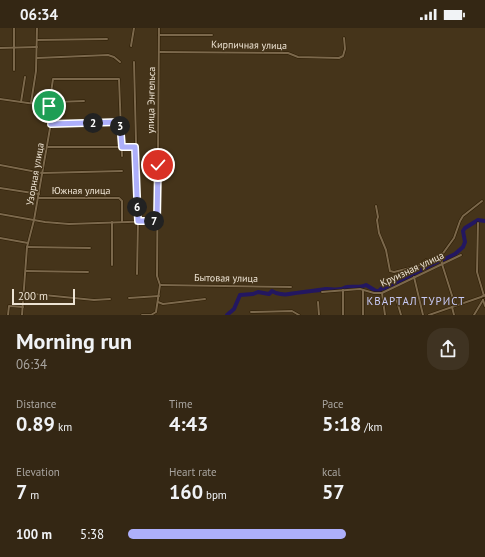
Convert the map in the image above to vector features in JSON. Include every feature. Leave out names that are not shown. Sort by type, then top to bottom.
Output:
[{"type":"street","points":[[14,28],[14,70]]},
{"type":"street","points":[[31,103],[37,58],[37,28]]},
{"type":"street","points":[[131,46],[134,28]]},
{"type":"street","name":"улица Энгельса","points":[[154,314],[158,302],[160,285],[157,276],[159,28]]},
{"type":"street","points":[[159,35],[212,35]]},
{"type":"street","name":"Кирпичная улица","points":[[159,52],[288,53],[298,57],[339,58],[343,56],[344,53],[344,38]]},
{"type":"street","points":[[37,40],[107,39]]},
{"type":"street","points":[[0,48],[37,47]]},
{"type":"street","points":[[37,58],[108,55],[114,57],[120,62]]},
{"type":"street","points":[[134,62],[138,221],[137,274]]},
{"type":"street","points":[[21,102],[25,77]]},
{"type":"street","points":[[49,106],[53,79],[119,78],[122,156]]},
{"type":"street","points":[[0,99],[49,106],[53,109],[56,102],[84,101]]},
{"type":"street","name":"Узорная улица","points":[[22,315],[28,244],[48,147],[53,109]]},
{"type":"street","points":[[51,124],[120,122]]},
{"type":"street","points":[[48,147],[135,147]]},
{"type":"street","points":[[0,165],[42,173],[122,171]]},
{"type":"street","name":"Южная улица","points":[[0,188],[39,194]]},
{"type":"street","name":"Южная улица","points":[[38,198],[119,198],[122,201],[122,222]]},
{"type":"street","points":[[454,315],[441,258],[454,238],[463,216],[482,201]]},
{"type":"street","points":[[376,206],[379,233],[386,250],[390,271],[394,272],[418,266],[426,260],[441,258]]},
{"type":"street","points":[[0,214],[45,222],[69,224],[157,221]]},
{"type":"street","points":[[112,222],[112,264]]},
{"type":"street","points":[[478,223],[477,272],[485,306]]},
{"type":"street","points":[[0,238],[28,244]]},
{"type":"street","points":[[28,247],[90,248]]},
{"type":"street","name":"Круизная улица","points":[[322,292],[363,290],[374,293],[382,293],[461,255]]},
{"type":"street","points":[[26,271],[88,272]]},
{"type":"street","points":[[414,277],[423,315]]},
{"type":"street","name":"Бытовая улица","points":[[160,285],[291,287]]},
{"type":"street","points":[[343,315],[344,290]]},
{"type":"street","points":[[363,290],[363,315]]},
{"type":"street","points":[[24,293],[94,300],[110,299]]},
{"type":"street","points":[[382,293],[385,315]]},
{"type":"street","points":[[129,298],[159,296]]},
{"type":"street","points":[[429,315],[436,314],[453,306],[483,297]]},
{"type":"street","points":[[473,314],[483,297]]},
{"type":"street","points":[[396,298],[401,315]]},
{"type":"street","points":[[158,302],[163,304],[206,299]]},
{"type":"street","points":[[318,302],[319,315]]},
{"type":"street","points":[[8,315],[9,306],[23,307]]},
{"type":"street","points":[[251,312],[292,311],[300,315]]},
{"type":"street","points":[[142,315],[154,314]]},
{"type":"waterway","points":[[443,260],[455,254],[463,247],[465,242],[463,231],[465,228],[478,220],[485,221]]},
{"type":"waterway","points":[[227,315],[234,309],[240,295],[258,292],[269,294],[272,291],[278,294],[287,294],[326,289],[343,289],[346,287],[366,285],[376,291],[379,291],[382,288],[387,289],[439,261]]},
{"type":"district","name":"КВАРТАЛ ТУРИСТ","points":[[416,301]]},
{"type":"route","points":[[49,106],[53,109],[51,124],[120,122],[122,147],[135,147],[138,221],[157,221],[158,165]]}]
